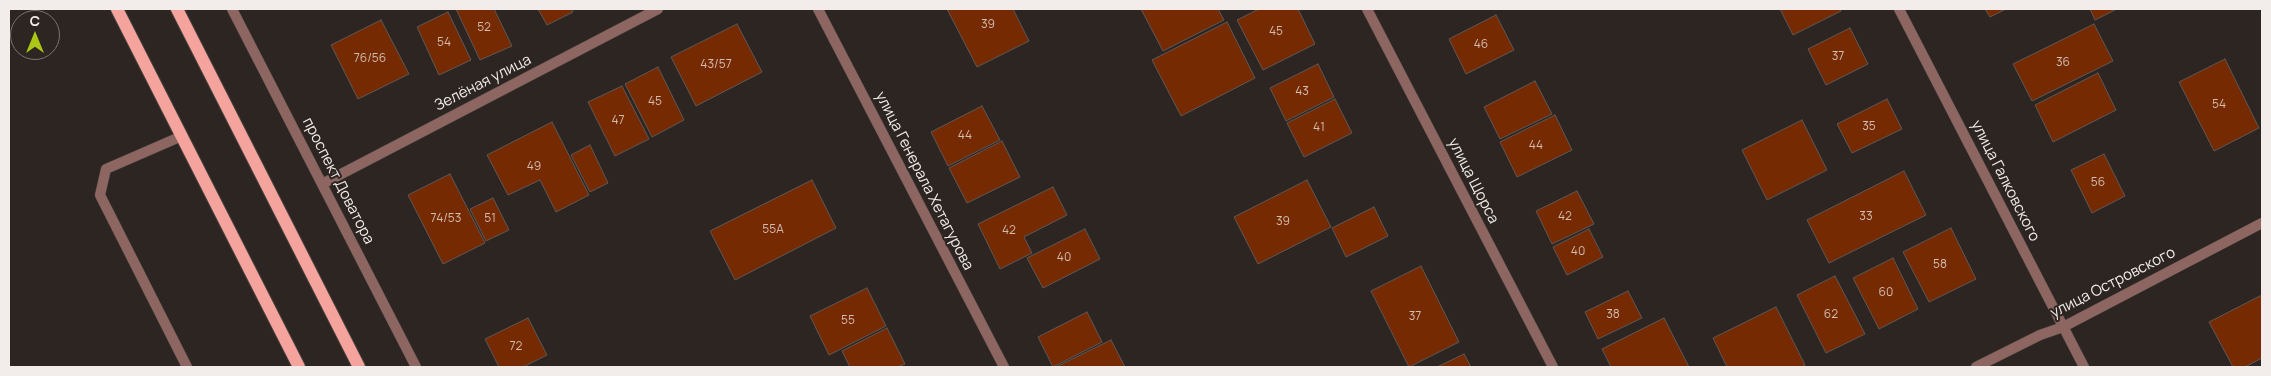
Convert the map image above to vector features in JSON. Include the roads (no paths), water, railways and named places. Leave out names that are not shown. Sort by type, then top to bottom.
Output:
[{"type":"main road","points":[[117,9],[299,367]]},
{"type":"main road","points":[[176,9],[359,367]]},
{"type":"street","name":"проспект Доватора","points":[[232,9],[416,367]]},
{"type":"street","name":"Зелёная улица","points":[[322,184],[658,9]]},
{"type":"street","name":"улица Генерала Хетагурова","points":[[818,9],[1004,367]]},
{"type":"street","name":"улица Щорса","points":[[1367,9],[1553,367]]},
{"type":"street","name":"улица Галковского","points":[[1898,9],[2084,367]]},
{"type":"street","points":[[182,136],[106,168],[100,195],[187,367]]},
{"type":"street","name":"улица Островского","points":[[1976,367],[2040,335],[2063,327],[2262,223]]}]
